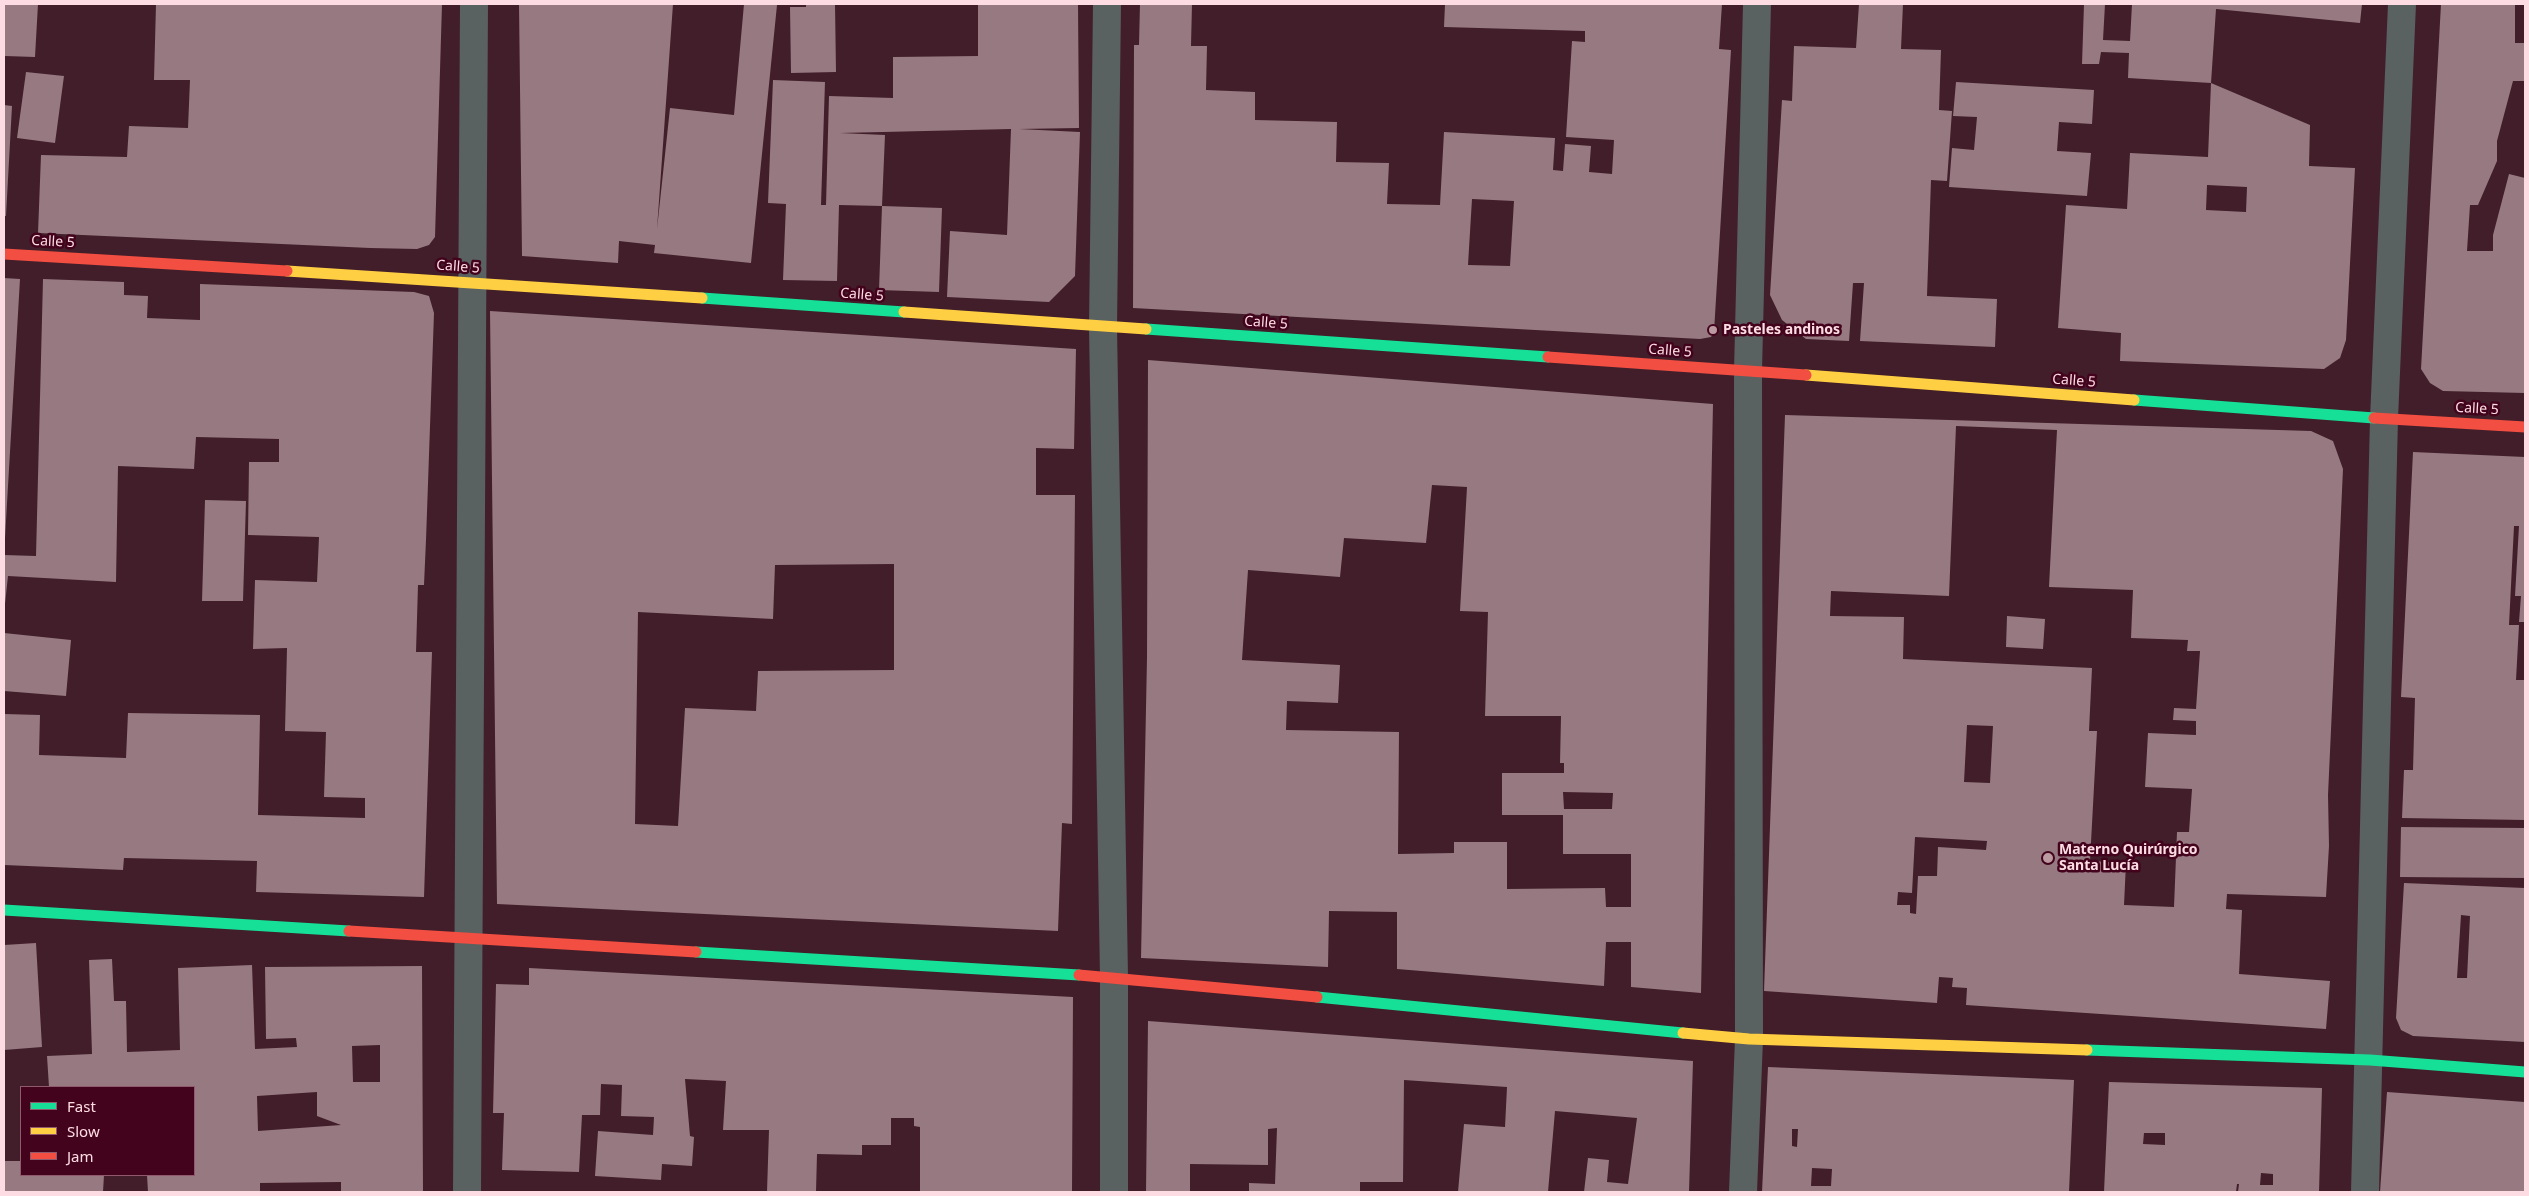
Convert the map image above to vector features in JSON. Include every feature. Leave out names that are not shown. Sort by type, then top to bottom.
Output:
[{"type":"street","points":[[467,1192],[474,4]]},
{"type":"street","points":[[1107,4],[1103,327],[1114,977],[1114,1192]]},
{"type":"street","points":[[1743,1192],[1749,1039],[1748,371],[1758,4]]},
{"type":"street","points":[[2365,1192],[2370,1060],[2384,419],[2402,4]]},
{"type":"street","name":"Calle 5","points":[[4,254],[473,282],[1748,371],[2384,419],[2525,427]]},
{"type":"street","points":[[4,910],[1114,977],[1749,1039],[2370,1060],[2525,1072]]},
{"type":"building","points":[[4,4],[38,4],[35,57],[5,56]]},
{"type":"building","points":[[156,4],[442,4],[435,237],[429,245],[417,249],[370,248],[38,233],[41,155],[127,157],[129,126],[188,128],[190,80],[154,80]]},
{"type":"building","points":[[519,4],[673,4],[657,229],[670,108],[734,115],[744,4],[777,5],[751,263],[654,253],[655,245],[619,241],[618,263],[522,256]]},
{"type":"building","points":[[806,4],[835,4],[836,72],[791,73],[790,7],[806,7]]},
{"type":"building","points":[[978,4],[1078,4],[1079,128],[1019,129],[1080,132],[1075,276],[1049,302],[947,297],[950,231],[1007,235],[1011,129],[840,133],[885,135],[882,206],[839,205],[837,281],[783,280],[786,204],[768,203],[773,80],[825,82],[821,205],[826,205],[829,96],[893,98],[893,57],[978,56]]},
{"type":"building","points":[[1140,4],[1192,4],[1191,46],[1207,46],[1206,90],[1255,92],[1255,120],[1337,122],[1336,162],[1389,163],[1387,204],[1440,205],[1444,132],[1555,138],[1553,170],[1563,171],[1565,144],[1591,146],[1589,172],[1612,174],[1614,140],[1566,137],[1572,41],[1585,42],[1585,31],[1444,27],[1445,4],[1722,4],[1719,49],[1731,50],[1714,332],[1711,337],[1700,339],[1133,308],[1134,45],[1139,45]],"holes":[[[1472,199],[1514,201],[1510,266],[1468,265]]]},
{"type":"building","points":[[1859,4],[1903,4],[1901,49],[1941,50],[1939,110],[1952,111],[1947,181],[1931,180],[1927,296],[1997,299],[1995,347],[1860,341],[1864,283],[1853,283],[1849,341],[1806,339],[1782,320],[1770,295],[1782,100],[1792,101],[1794,46],[1856,48]]},
{"type":"building","points":[[2084,4],[2105,4],[2103,40],[2130,41],[2132,4],[2362,4],[2360,23],[2216,9],[2211,83],[2128,78],[2129,53],[2101,52],[2099,64],[2082,64]]},
{"type":"building","points":[[2441,4],[2515,4],[2515,43],[2525,43],[2525,81],[2513,81],[2497,141],[2497,161],[2478,205],[2470,205],[2467,251],[2493,251],[2493,235],[2509,174],[2525,178],[2525,393],[2443,391],[2430,383],[2421,369]]},
{"type":"building","points":[[26,72],[64,76],[55,143],[17,138]]},
{"type":"building","points":[[1956,82],[2094,90],[2092,124],[2059,122],[2057,151],[2091,153],[2087,196],[1949,187],[1952,148],[1974,150],[1977,117],[1953,116]]},
{"type":"building","points":[[2211,83],[2310,125],[2309,166],[2355,168],[2346,340],[2340,358],[2324,369],[2120,361],[2121,333],[2058,328],[2066,205],[2127,209],[2130,153],[2208,157]],"holes":[[[2207,185],[2247,187],[2246,212],[2206,210]]]},
{"type":"building","points":[[4,105],[12,106],[6,216],[4,216]]},
{"type":"building","points":[[882,206],[942,208],[939,292],[879,290]]},
{"type":"building","points":[[4,278],[20,279],[5,538],[4,538]]},
{"type":"building","points":[[43,279],[124,282],[124,295],[148,296],[147,318],[200,320],[200,284],[414,292],[429,296],[434,313],[426,540],[424,585],[418,585],[416,652],[432,652],[424,897],[256,892],[257,861],[124,858],[123,870],[4,865],[4,714],[40,715],[39,755],[126,758],[128,713],[260,715],[258,815],[365,818],[365,798],[324,797],[326,732],[285,731],[287,648],[253,649],[255,580],[317,582],[319,537],[248,535],[249,462],[279,462],[279,439],[196,437],[194,469],[118,466],[116,582],[8,576],[4,613],[4,555],[36,556]]},
{"type":"building","points":[[490,311],[1076,349],[1074,449],[1036,448],[1036,495],[1075,495],[1072,824],[1062,823],[1058,931],[497,904]],"holes":[[[894,564],[894,670],[758,671],[756,711],[685,708],[678,826],[635,824],[638,612],[773,619],[775,565]]]},
{"type":"building","points":[[1148,360],[1713,404],[1701,993],[1631,987],[1631,942],[1606,942],[1604,986],[1397,969],[1397,912],[1329,911],[1328,967],[1141,958],[1147,658]],"holes":[[[1432,485],[1467,487],[1460,611],[1488,612],[1485,716],[1561,716],[1560,763],[1564,763],[1564,773],[1502,773],[1502,815],[1563,815],[1563,854],[1631,854],[1631,907],[1606,907],[1605,888],[1507,889],[1507,842],[1454,842],[1454,853],[1398,854],[1399,732],[1286,730],[1287,701],[1338,703],[1340,665],[1242,660],[1248,570],[1340,577],[1344,538],[1426,543]],[[1563,792],[1613,793],[1612,809],[1564,809]]]},
{"type":"building","points":[[1785,415],[2311,431],[2333,441],[2343,469],[2328,795],[2329,846],[2326,897],[2227,894],[2226,909],[2242,910],[2239,974],[2330,981],[2326,1029],[1966,1005],[1967,988],[1952,987],[1953,978],[1939,977],[1937,1003],[1764,991]],"holes":[[[1956,426],[2057,430],[2049,587],[2133,590],[2131,638],[2188,640],[2187,651],[2200,651],[2196,709],[2174,708],[2173,720],[2196,721],[2196,735],[2148,733],[2145,787],[2192,789],[2189,832],[2177,832],[2174,907],[2124,905],[2126,863],[2090,861],[2097,731],[2089,731],[2092,668],[1903,659],[1904,617],[1830,616],[1831,591],[1949,596]],[[1967,725],[1993,726],[1990,783],[1964,782]],[[1915,837],[1987,841],[1986,850],[1938,847],[1937,876],[1918,876],[1916,914],[1910,913],[1910,905],[1897,905],[1898,892],[1912,893]]]},
{"type":"building","points":[[2413,452],[2525,457],[2525,622],[2519,622],[2521,596],[2515,596],[2519,526],[2514,526],[2509,625],[2519,625],[2516,680],[2525,680],[2525,820],[2402,818],[2404,770],[2413,770],[2415,698],[2401,697]]},
{"type":"building","points":[[205,500],[246,501],[243,601],[202,601]]},
{"type":"building","points":[[2007,616],[2045,619],[2043,649],[2006,647]]},
{"type":"building","points":[[4,633],[71,640],[66,696],[4,691]]},
{"type":"building","points":[[2401,827],[2525,828],[2525,878],[2400,877]]},
{"type":"building","points":[[2404,883],[2525,888],[2525,1042],[2413,1036],[2401,1030],[2396,1018]],"holes":[[[2461,915],[2470,916],[2467,978],[2457,978]]]},
{"type":"building","points":[[36,943],[42,1047],[4,1050],[4,945]]},
{"type":"building","points":[[112,959],[114,1001],[126,1001],[127,1052],[180,1050],[178,968],[252,965],[255,1049],[297,1047],[296,1038],[266,1039],[265,967],[422,966],[423,1192],[341,1192],[341,1182],[260,1183],[260,1192],[148,1192],[147,1176],[195,1176],[195,1086],[49,1086],[47,1056],[92,1054],[89,960]],"holes":[[[380,1045],[380,1082],[353,1082],[352,1046]],[[317,1092],[317,1116],[341,1125],[258,1131],[257,1096]]]},
{"type":"building","points":[[529,968],[1073,997],[1072,1192],[920,1192],[920,1127],[914,1126],[914,1118],[891,1118],[891,1145],[862,1145],[862,1155],[817,1154],[816,1192],[767,1192],[769,1130],[723,1130],[726,1081],[685,1079],[690,1136],[694,1137],[692,1166],[662,1164],[661,1180],[595,1176],[598,1131],[653,1135],[654,1117],[621,1116],[622,1085],[601,1084],[600,1115],[582,1115],[579,1172],[502,1170],[504,1113],[493,1113],[496,984],[529,985]]},
{"type":"building","points":[[1148,1021],[1693,1061],[1689,1192],[1584,1192],[1588,1158],[1609,1160],[1607,1182],[1628,1184],[1637,1118],[1555,1111],[1548,1192],[1458,1192],[1464,1124],[1505,1127],[1507,1087],[1404,1080],[1403,1182],[1360,1182],[1360,1192],[1249,1192],[1249,1183],[1275,1184],[1277,1128],[1268,1129],[1268,1165],[1190,1164],[1190,1192],[1146,1192]]},
{"type":"building","points":[[1768,1067],[2074,1080],[2069,1192],[1762,1192]],"holes":[[[1792,1129],[1798,1129],[1797,1147],[1792,1146]],[[1812,1168],[1832,1169],[1831,1186],[1811,1186]]]},
{"type":"building","points":[[2109,1082],[2322,1088],[2319,1192],[2238,1192],[2239,1184],[2237,1184],[2236,1192],[2104,1192]],"holes":[[[2144,1133],[2165,1133],[2165,1145],[2143,1144]],[[2261,1173],[2273,1174],[2273,1185],[2260,1185]]]},
{"type":"building","points":[[2387,1092],[2525,1102],[2525,1192],[2380,1192]]},
{"type":"building","points":[[4,1161],[20,1161],[20,1176],[104,1176],[103,1192],[4,1192]]},
{"type":"traffic: fast","points":[[702,298],[904,312]]},
{"type":"traffic: fast","points":[[1146,329],[1548,357]]},
{"type":"traffic: fast","points":[[2134,400],[2374,418]]},
{"type":"traffic: fast","points":[[4,910],[349,931]]},
{"type":"traffic: fast","points":[[696,952],[1079,975]]},
{"type":"traffic: fast","points":[[1317,997],[1683,1033]]},
{"type":"traffic: fast","points":[[2087,1050],[2370,1060],[2525,1072]]},
{"type":"traffic: slow","points":[[287,271],[702,298]]},
{"type":"traffic: slow","points":[[904,312],[1146,329]]},
{"type":"traffic: slow","points":[[1806,375],[2134,400]]},
{"type":"traffic: slow","points":[[1683,1033],[1749,1039],[2087,1050]]},
{"type":"traffic: jam","points":[[4,254],[287,271]]},
{"type":"traffic: jam","points":[[1548,357],[1806,375]]},
{"type":"traffic: jam","points":[[2374,418],[2525,427]]},
{"type":"traffic: jam","points":[[349,931],[696,952]]},
{"type":"traffic: jam","points":[[1079,975],[1317,997]]},
{"type":"place","name":"Pasteles andinos","points":[[1713,330]]},
{"type":"place","name":"Materno Quirúrgico Santa Lucía","points":[[2048,858]]}]
